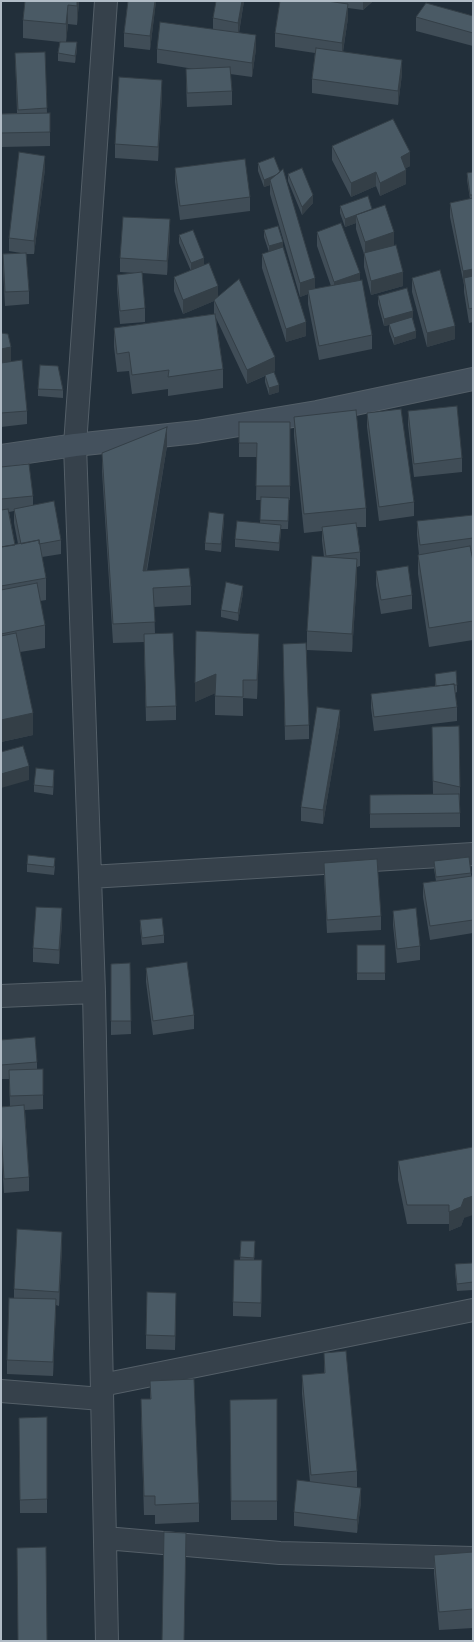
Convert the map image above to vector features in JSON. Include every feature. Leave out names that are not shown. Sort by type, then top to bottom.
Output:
[{"type":"street","points":[[106,1],[75,445],[94,992],[107,1641]]},
{"type":"street","points":[[1,456],[75,445],[197,432],[317,412],[473,379]]},
{"type":"street","points":[[90,877],[473,854]]},
{"type":"street","points":[[1,996],[94,992]]},
{"type":"street","points":[[1,1391],[102,1392],[473,1310]]},
{"type":"street","points":[[105,1538],[280,1553],[473,1558]]},
{"type":"building","points":[[25,1],[77,1],[77,6],[68,5],[66,24],[23,20]]},
{"type":"building","points":[[128,1],[155,1],[150,36],[124,33]]},
{"type":"building","points":[[216,1],[242,1],[238,23],[213,18]]},
{"type":"building","points":[[280,1],[327,1],[348,4],[342,43],[275,33]]},
{"type":"building","points":[[426,3],[473,16],[473,33],[416,17]]},
{"type":"building","points":[[160,22],[256,35],[252,63],[157,49]]},
{"type":"building","points":[[60,42],[77,42],[75,56],[58,53]]},
{"type":"building","points":[[316,48],[402,60],[398,91],[312,79]]},
{"type":"building","points":[[45,52],[47,108],[18,110],[15,53]]},
{"type":"building","points":[[230,67],[232,91],[187,93],[186,69]]},
{"type":"building","points":[[119,77],[162,80],[158,147],[115,144]]},
{"type":"building","points":[[50,113],[50,132],[1,133],[1,114]]},
{"type":"building","points":[[393,119],[410,152],[401,157],[406,170],[380,183],[376,172],[351,183],[332,146]]},
{"type":"building","points":[[19,152],[45,156],[34,241],[9,238]]},
{"type":"building","points":[[274,157],[280,172],[264,180],[258,163]]},
{"type":"building","points":[[245,159],[250,197],[180,206],[175,168]]},
{"type":"building","points":[[302,168],[313,195],[302,207],[288,174]]},
{"type":"building","points":[[283,169],[315,278],[300,283],[270,180]]},
{"type":"building","points":[[473,172],[473,195],[470,195],[467,173]]},
{"type":"building","points":[[368,196],[372,209],[345,219],[340,206]]},
{"type":"building","points":[[473,198],[473,269],[463,271],[450,203]]},
{"type":"building","points":[[385,205],[394,232],[365,242],[356,215]]},
{"type":"building","points":[[123,217],[170,219],[167,261],[120,258]]},
{"type":"building","points":[[341,223],[360,273],[334,282],[317,232]]},
{"type":"building","points":[[278,226],[283,242],[269,246],[264,230]]},
{"type":"building","points":[[193,230],[204,258],[191,263],[179,235]]},
{"type":"building","points":[[396,245],[403,272],[371,281],[364,253]]},
{"type":"building","points":[[283,247],[306,322],[286,329],[262,254]]},
{"type":"building","points":[[26,253],[29,291],[5,292],[3,254]]},
{"type":"building","points":[[209,263],[218,286],[183,300],[174,277]]},
{"type":"building","points":[[440,270],[455,326],[427,333],[412,278]]},
{"type":"building","points":[[142,272],[145,308],[120,311],[117,275]]},
{"type":"building","points":[[473,276],[473,308],[469,309],[464,278]]},
{"type":"building","points":[[239,279],[275,357],[247,370],[214,300]]},
{"type":"building","points":[[362,280],[372,335],[319,346],[308,290]]},
{"type":"building","points":[[407,288],[413,311],[384,319],[378,296]]},
{"type":"building","points":[[215,314],[223,369],[168,377],[169,370],[132,375],[129,352],[117,354],[114,328]]},
{"type":"building","points":[[412,317],[416,331],[394,338],[389,324]]},
{"type":"building","points":[[1,333],[8,334],[11,347],[1,349]]},
{"type":"building","points":[[22,360],[27,411],[1,413],[1,363]]},
{"type":"building","points":[[40,365],[58,366],[63,390],[38,389]]},
{"type":"building","points":[[274,372],[279,385],[269,388],[265,375]]},
{"type":"building","points":[[457,406],[462,458],[414,464],[408,411]]},
{"type":"building","points":[[401,409],[414,502],[379,507],[367,413]]},
{"type":"building","points":[[356,410],[366,508],[304,514],[294,417]]},
{"type":"building","points":[[239,422],[290,422],[290,486],[256,486],[257,443],[239,443]]},
{"type":"building","points":[[167,427],[143,571],[189,568],[191,586],[153,588],[155,622],[113,624],[102,453]]},
{"type":"building","points":[[29,464],[33,496],[1,499],[1,467]]},
{"type":"building","points":[[261,497],[289,498],[288,521],[260,520]]},
{"type":"building","points":[[54,501],[61,540],[39,544],[39,540],[21,544],[14,509]]},
{"type":"building","points":[[8,509],[15,545],[1,547],[1,510]]},
{"type":"building","points":[[209,512],[224,514],[221,544],[205,543]]},
{"type":"building","points":[[473,515],[473,538],[420,545],[417,521]]},
{"type":"building","points":[[237,521],[281,525],[279,543],[235,539]]},
{"type":"building","points":[[356,523],[360,552],[326,556],[322,527]]},
{"type":"building","points":[[39,540],[46,578],[1,586],[1,547]]},
{"type":"building","points":[[470,546],[473,561],[473,621],[429,628],[418,555]]},
{"type":"building","points":[[312,556],[357,559],[352,634],[307,631]]},
{"type":"building","points":[[408,566],[412,595],[381,600],[376,571]]},
{"type":"building","points":[[226,582],[243,586],[238,613],[221,610]]},
{"type":"building","points":[[37,583],[45,625],[1,634],[1,590]]},
{"type":"building","points":[[196,631],[259,634],[257,680],[243,680],[243,697],[215,696],[216,674],[195,683]]},
{"type":"building","points":[[16,633],[33,713],[1,720],[1,636]]},
{"type":"building","points":[[173,633],[176,706],[146,707],[144,634]]},
{"type":"building","points":[[306,643],[309,725],[285,726],[283,644]]},
{"type":"building","points":[[456,671],[457,685],[436,686],[435,674]]},
{"type":"building","points":[[454,684],[457,707],[374,717],[371,694]]},
{"type":"building","points":[[317,707],[340,710],[323,810],[301,807]]},
{"type":"building","points":[[459,726],[460,787],[433,781],[432,727]]},
{"type":"building","points":[[23,746],[29,766],[1,774],[1,752]]},
{"type":"building","points":[[36,768],[54,770],[53,787],[34,785]]},
{"type":"building","points":[[459,794],[460,813],[370,814],[370,795]]},
{"type":"building","points":[[28,855],[55,858],[54,867],[27,864]]},
{"type":"building","points":[[469,857],[471,873],[436,877],[434,861]]},
{"type":"building","points":[[377,859],[381,916],[327,920],[324,863]]},
{"type":"building","points":[[472,876],[473,920],[430,926],[423,883]]},
{"type":"building","points":[[36,907],[62,908],[59,950],[33,948]]},
{"type":"building","points":[[416,908],[420,946],[397,949],[393,911]]},
{"type":"building","points":[[162,918],[164,935],[142,938],[140,920]]},
{"type":"building","points":[[357,945],[385,945],[385,973],[357,973]]},
{"type":"building","points":[[187,962],[194,1015],[153,1021],[146,968]]},
{"type":"building","points":[[130,963],[131,1021],[111,1021],[111,964]]},
{"type":"building","points":[[35,1037],[37,1062],[1,1065],[1,1040]]},
{"type":"building","points":[[43,1069],[43,1095],[10,1096],[9,1070]]},
{"type":"building","points":[[24,1105],[29,1177],[4,1179],[1,1107]]},
{"type":"building","points":[[473,1147],[473,1196],[464,1199],[461,1207],[449,1212],[449,1205],[407,1205],[398,1161]]},
{"type":"building","points":[[17,1229],[62,1232],[59,1292],[14,1289]]},
{"type":"building","points":[[241,1241],[255,1241],[254,1258],[240,1257]]},
{"type":"building","points":[[234,1260],[262,1260],[261,1303],[233,1302]]},
{"type":"building","points":[[473,1263],[473,1282],[457,1284],[455,1264]]},
{"type":"building","points":[[147,1292],[176,1293],[175,1336],[146,1335]]},
{"type":"building","points":[[9,1298],[56,1299],[53,1362],[7,1360]]},
{"type":"building","points":[[346,1351],[357,1471],[311,1475],[302,1375],[325,1373],[324,1353]]},
{"type":"building","points":[[194,1379],[199,1503],[155,1505],[155,1496],[144,1496],[141,1399],[151,1399],[150,1381]]},
{"type":"building","points":[[277,1399],[277,1501],[231,1501],[230,1400]]},
{"type":"building","points":[[47,1417],[47,1499],[20,1500],[19,1418]]},
{"type":"building","points":[[297,1480],[361,1488],[357,1520],[294,1512]]},
{"type":"building","points":[[164,1532],[186,1533],[184,1641],[162,1641]]},
{"type":"building","points":[[46,1547],[47,1641],[18,1641],[17,1548]]},
{"type":"building","points":[[473,1552],[473,1609],[439,1612],[434,1555]]}]
